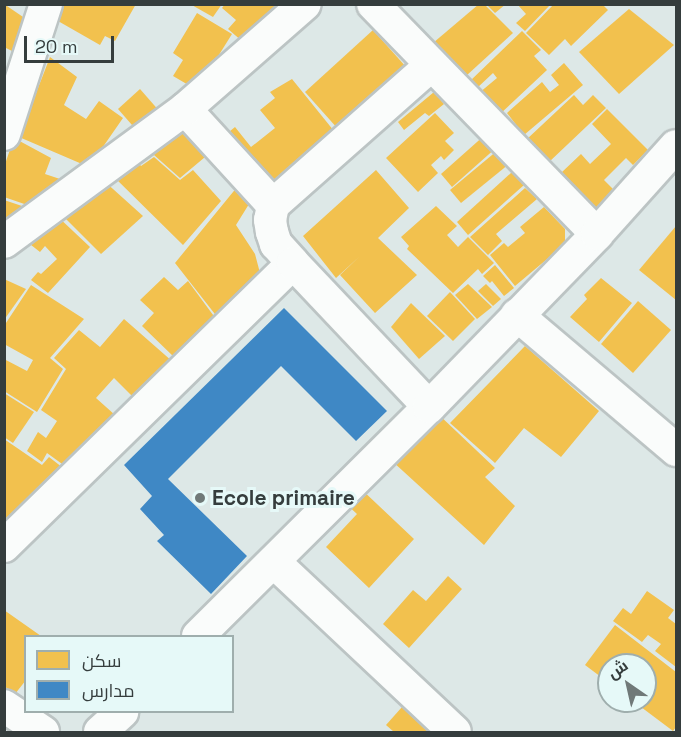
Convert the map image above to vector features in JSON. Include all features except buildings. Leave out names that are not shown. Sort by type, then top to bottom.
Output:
[{"type":"street","points":[[4,134],[10,98],[46,4]]},
{"type":"street","points":[[4,242],[185,109],[305,4]]},
{"type":"street","points":[[373,4],[597,234]]},
{"type":"street","points":[[429,407],[276,244],[270,220],[273,205],[431,64]]},
{"type":"street","points":[[185,109],[273,205]]},
{"type":"street","points":[[199,635],[429,407],[597,234],[676,146]]},
{"type":"street","points":[[4,546],[293,262]]},
{"type":"street","points":[[517,315],[676,450]]},
{"type":"street","points":[[274,562],[455,732]]},
{"type":"street","points":[[4,706],[44,732]]},
{"type":"street","points":[[100,732],[120,713]]},
{"type":"place","name":"Ecole primaire","points":[[200,498]]}]
